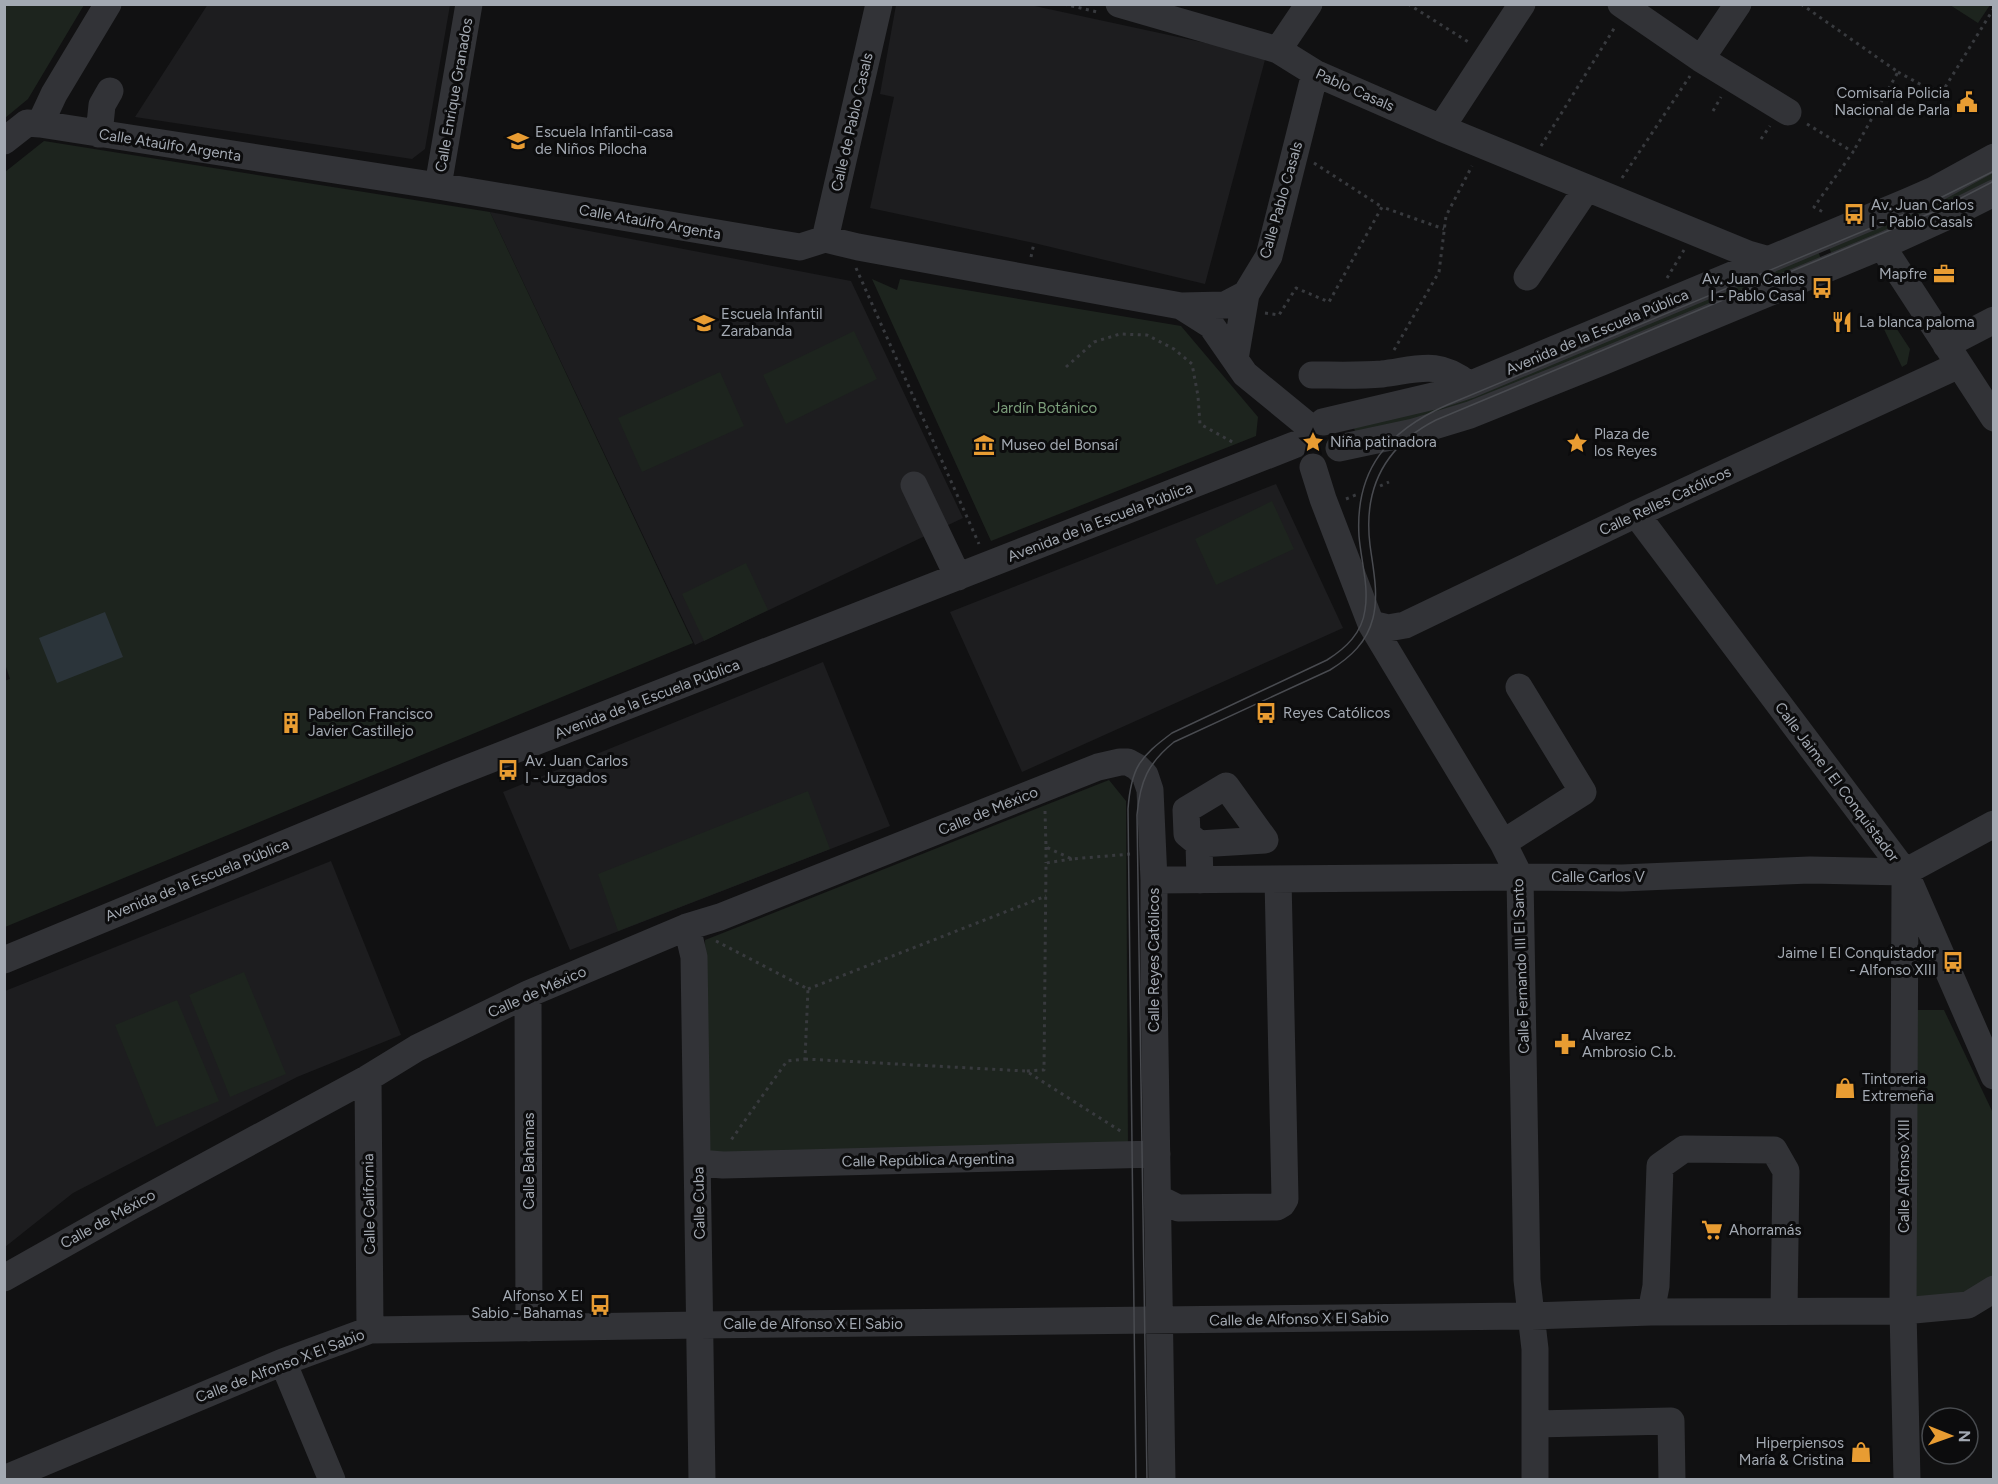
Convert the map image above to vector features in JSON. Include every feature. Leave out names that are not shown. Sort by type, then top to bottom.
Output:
[{"type":"street","points":[[4,141],[27,123],[40,124],[54,94],[108,4]]},
{"type":"street","name":"Calle Enrique Granados","points":[[438,186],[469,4]]},
{"type":"street","name":"Calle de Pablo Casals","points":[[825,239],[879,4]]},
{"type":"street","name":"Pablo Casals","points":[[1119,4],[1278,50],[1315,74],[1483,146],[1769,260]]},
{"type":"street","points":[[1278,50],[1309,4]]},
{"type":"street","points":[[1441,128],[1522,4]]},
{"type":"street","points":[[1701,60],[1738,4]]},
{"type":"street","points":[[1619,15],[1701,60],[1780,118]]},
{"type":"street","name":"Calle Pablo Casals","points":[[1235,358],[1251,303],[1269,256],[1315,74]]},
{"type":"street","points":[[99,134],[102,105],[110,92]]},
{"type":"street","name":"Calle Ataúlfo Argenta","points":[[40,124],[438,186],[800,247],[825,239],[1181,306],[1211,325],[1235,358]]},
{"type":"street","name":"Avenida de la Escuela Pública","points":[[4,960],[448,776],[989,565],[1308,430],[1469,385],[1932,190],[1994,157]]},
{"type":"street","points":[[1527,277],[1598,193]]},
{"type":"street","name":"Avenida de la Escuela Pública","points":[[1340,448],[1414,432],[1470,414],[1882,246],[1994,193]]},
{"type":"street","points":[[1882,246],[1994,418]]},
{"type":"street","points":[[1181,306],[1251,303]]},
{"type":"street","name":"Calle Relles Católicos","points":[[1371,624],[1389,628],[1405,625],[1636,514],[1953,355],[1994,320]]},
{"type":"street","points":[[1235,358],[1245,374],[1308,430]]},
{"type":"street","points":[[1312,375],[1380,374],[1424,367],[1456,374],[1469,385]]},
{"type":"street","points":[[1331,426],[1336,432],[1340,448],[1326,466],[1313,467],[1299,460],[1308,430],[1331,426]]},
{"type":"street","name":"Calle Fernando III El Santo","points":[[1313,467],[1371,624],[1503,843],[1520,877],[1527,1280],[1534,1349],[1535,1479]]},
{"type":"street","points":[[914,485],[958,577]]},
{"type":"street","name":"Calle Jaime I El Conquistador","points":[[1636,514],[1905,872],[1991,1065]]},
{"type":"street","points":[[1503,843],[1583,792],[1519,687]]},
{"type":"street","name":"Calle Reyes Católicos","points":[[1098,767],[1128,762],[1145,775],[1150,790],[1154,880],[1162,1479]]},
{"type":"street","name":"Calle de México","points":[[4,1278],[368,1078],[417,1048],[528,994],[687,927],[720,917],[1098,767]]},
{"type":"street","name":"Calle Carlos V","points":[[1154,880],[1622,878],[1810,870],[1905,872],[1994,824]]},
{"type":"street","points":[[1199,844],[1200,880]]},
{"type":"street","name":"Calle Alfonso XIII","points":[[1905,872],[1903,1311],[1907,1479]]},
{"type":"street","points":[[1158,1198],[1178,1208],[1276,1207],[1285,1199],[1278,879]]},
{"type":"street","name":"Calle Cuba","points":[[687,927],[694,957],[706,1164],[700,1325],[702,1479]]},
{"type":"street","points":[[1905,994],[1921,974],[1940,974],[1955,987]]},
{"type":"street","name":"Calle Bahamas","points":[[528,994],[529,1328]]},
{"type":"street","name":"Calle California","points":[[368,1078],[370,1330]]},
{"type":"street","points":[[1651,1312],[1656,1286],[1660,1166],[1684,1149],[1774,1150],[1786,1172],[1784,1311]]},
{"type":"street","name":"Calle República Argentina","points":[[706,1164],[1157,1154]]},
{"type":"street","name":"Calle de Alfonso X El Sabio","points":[[4,1479],[283,1362],[370,1330],[1531,1316],[1651,1312],[1903,1311],[1968,1305],[1994,1289]]},
{"type":"street","points":[[283,1362],[332,1479]]},
{"type":"street","points":[[1535,1424],[1671,1421],[1672,1479]]},
{"type":"path","points":[[1408,4],[1479,49]]},
{"type":"path","points":[[1801,4],[1898,72],[1929,89],[1944,89],[1994,8]]},
{"type":"path","points":[[1541,146],[1619,15]]},
{"type":"path","points":[[1598,193],[1701,60]]},
{"type":"path","points":[[1829,216],[1814,207],[1854,152],[1898,72]]},
{"type":"path","points":[[1713,111],[1724,93]]},
{"type":"path","points":[[1761,139],[1780,118],[1854,152]]},
{"type":"path","points":[[1380,374],[1439,272],[1446,216],[1483,146]]},
{"type":"path","points":[[1312,162],[1383,207],[1444,229]]},
{"type":"path","points":[[1251,303],[1279,315],[1296,288],[1329,302],[1383,207]]},
{"type":"path","points":[[1667,279],[1690,241]]},
{"type":"path","points":[[866,268],[855,267],[989,565]]},
{"type":"path","points":[[1066,367],[1094,342],[1120,334],[1147,335],[1174,349],[1192,364],[1200,424],[1236,444],[1244,445]]},
{"type":"path","points":[[1380,486],[1389,482]]},
{"type":"path","points":[[706,1164],[787,1061],[805,1059],[1026,1071],[1044,1070],[1045,788]]},
{"type":"path","points":[[1046,847],[1072,859]]},
{"type":"path","points":[[1046,862],[1153,852]]},
{"type":"path","points":[[687,927],[808,989],[1046,896]]},
{"type":"path","points":[[805,1059],[808,989]]},
{"type":"path","points":[[1026,1071],[1123,1132]]},
{"type":"shaded area","points":[[208,4],[450,5],[425,149],[412,159],[135,117]]},
{"type":"shaded area","points":[[896,5],[1030,5],[1266,56],[1205,284],[1034,243],[870,208],[894,97],[880,94]]},
{"type":"shaded area","points":[[490,212],[851,281],[963,518],[695,645]]},
{"type":"shaded area","points":[[1276,484],[1343,628],[1022,772],[950,612]]},
{"type":"shaded area","points":[[105,612],[123,657],[57,683],[39,638]]},
{"type":"shaded area","points":[[823,662],[890,826],[570,950],[503,792]]},
{"type":"shaded area","points":[[331,861],[401,1035],[297,1077],[73,1193],[5,1247],[5,991]]},
{"type":"green space","points":[[5,4],[84,5],[28,99],[5,118]]},
{"type":"green space","points":[[1950,5],[1990,5],[1978,23]]},
{"type":"green space","points":[[44,141],[490,212],[693,643],[5,927],[4,681],[10,679],[5,664],[5,172]]},
{"type":"green space","points":[[1993,166],[1993,185],[1834,259],[1827,243]]},
{"type":"green space","points":[[1816,247],[1823,263],[1459,414],[1356,434],[1354,428]]},
{"type":"green space","name":"Jardín Botánico","points":[[872,279],[897,290],[900,279],[1181,326],[1258,417],[1256,436],[991,541]]},
{"type":"green space","points":[[1891,320],[1910,349],[1907,364],[1902,367],[1882,325]]},
{"type":"green space","points":[[854,331],[877,379],[786,424],[763,375]]},
{"type":"green space","points":[[720,372],[744,426],[642,472],[618,418]]},
{"type":"green space","points":[[1272,501],[1294,549],[1216,585],[1195,539]]},
{"type":"green space","points":[[746,563],[768,610],[704,641],[682,594]]},
{"type":"green space","points":[[1109,780],[1126,801],[1128,1147],[710,1163],[705,940]]},
{"type":"green space","points":[[808,791],[830,849],[618,931],[598,874]]},
{"type":"green space","points":[[244,972],[286,1074],[230,1097],[189,995]]},
{"type":"green space","points":[[177,1000],[219,1101],[156,1127],[115,1025]]},
{"type":"green space","points":[[1912,1010],[1944,1010],[1993,1113],[1993,1279],[1965,1295],[1911,1305]]},
{"type":"tram line","points":[[1136,1480],[1128,809],[1129,795],[1139,764],[1152,749],[1172,733],[1327,660],[1341,650],[1357,633],[1366,601],[1359,536],[1359,512],[1363,491],[1379,455],[1408,427],[1447,405],[1926,205],[1994,171]]},
{"type":"tram line","points":[[1147,1480],[1137,815],[1140,792],[1152,765],[1174,742],[1330,670],[1345,660],[1362,642],[1370,627],[1375,609],[1375,581],[1369,524],[1374,487],[1391,456],[1418,430],[1436,420],[1938,210],[1994,181]]},
{"type":"place","name":"Comisaría Policia Nacional de Parla","points":[[1967,102]]},
{"type":"place","name":"Escuela Infantil-casa de Niños Pilocha","points":[[518,141]]},
{"type":"place","name":"Av. Juan Carlos I - Pablo Casals","points":[[1854,214]]},
{"type":"place","name":"Mapfre","points":[[1944,274]]},
{"type":"place","name":"Av. Juan Carlos I - Pablo Casal","points":[[1822,288]]},
{"type":"place","name":"La blanca paloma","points":[[1842,322]]},
{"type":"place","name":"Escuela Infantil Zarabanda","points":[[704,323]]},
{"type":"place","name":"Niña patinadora","points":[[1313,442]]},
{"type":"place","name":"Plaza de los Reyes","points":[[1577,443]]},
{"type":"place","name":"Museo del Bonsaí","points":[[984,445]]},
{"type":"place","name":"Reyes Católicos","points":[[1266,713]]},
{"type":"place","name":"Pabellon Francisco Javier Castillejo","points":[[291,723]]},
{"type":"place","name":"Av. Juan Carlos I - Juzgados","points":[[508,770]]},
{"type":"place","name":"Jaime I El Conquistador - Alfonso XIII","points":[[1953,962]]},
{"type":"place","name":"Alvarez Ambrosio C.b.","points":[[1565,1044]]},
{"type":"place","name":"Tintoreria Extremeña","points":[[1845,1088]]},
{"type":"place","name":"Ahorramás","points":[[1712,1230]]},
{"type":"place","name":"Alfonso X El Sabio - Bahamas","points":[[600,1305]]},
{"type":"place","name":"Hiperpiensos María & Cristina","points":[[1861,1452]]}]
